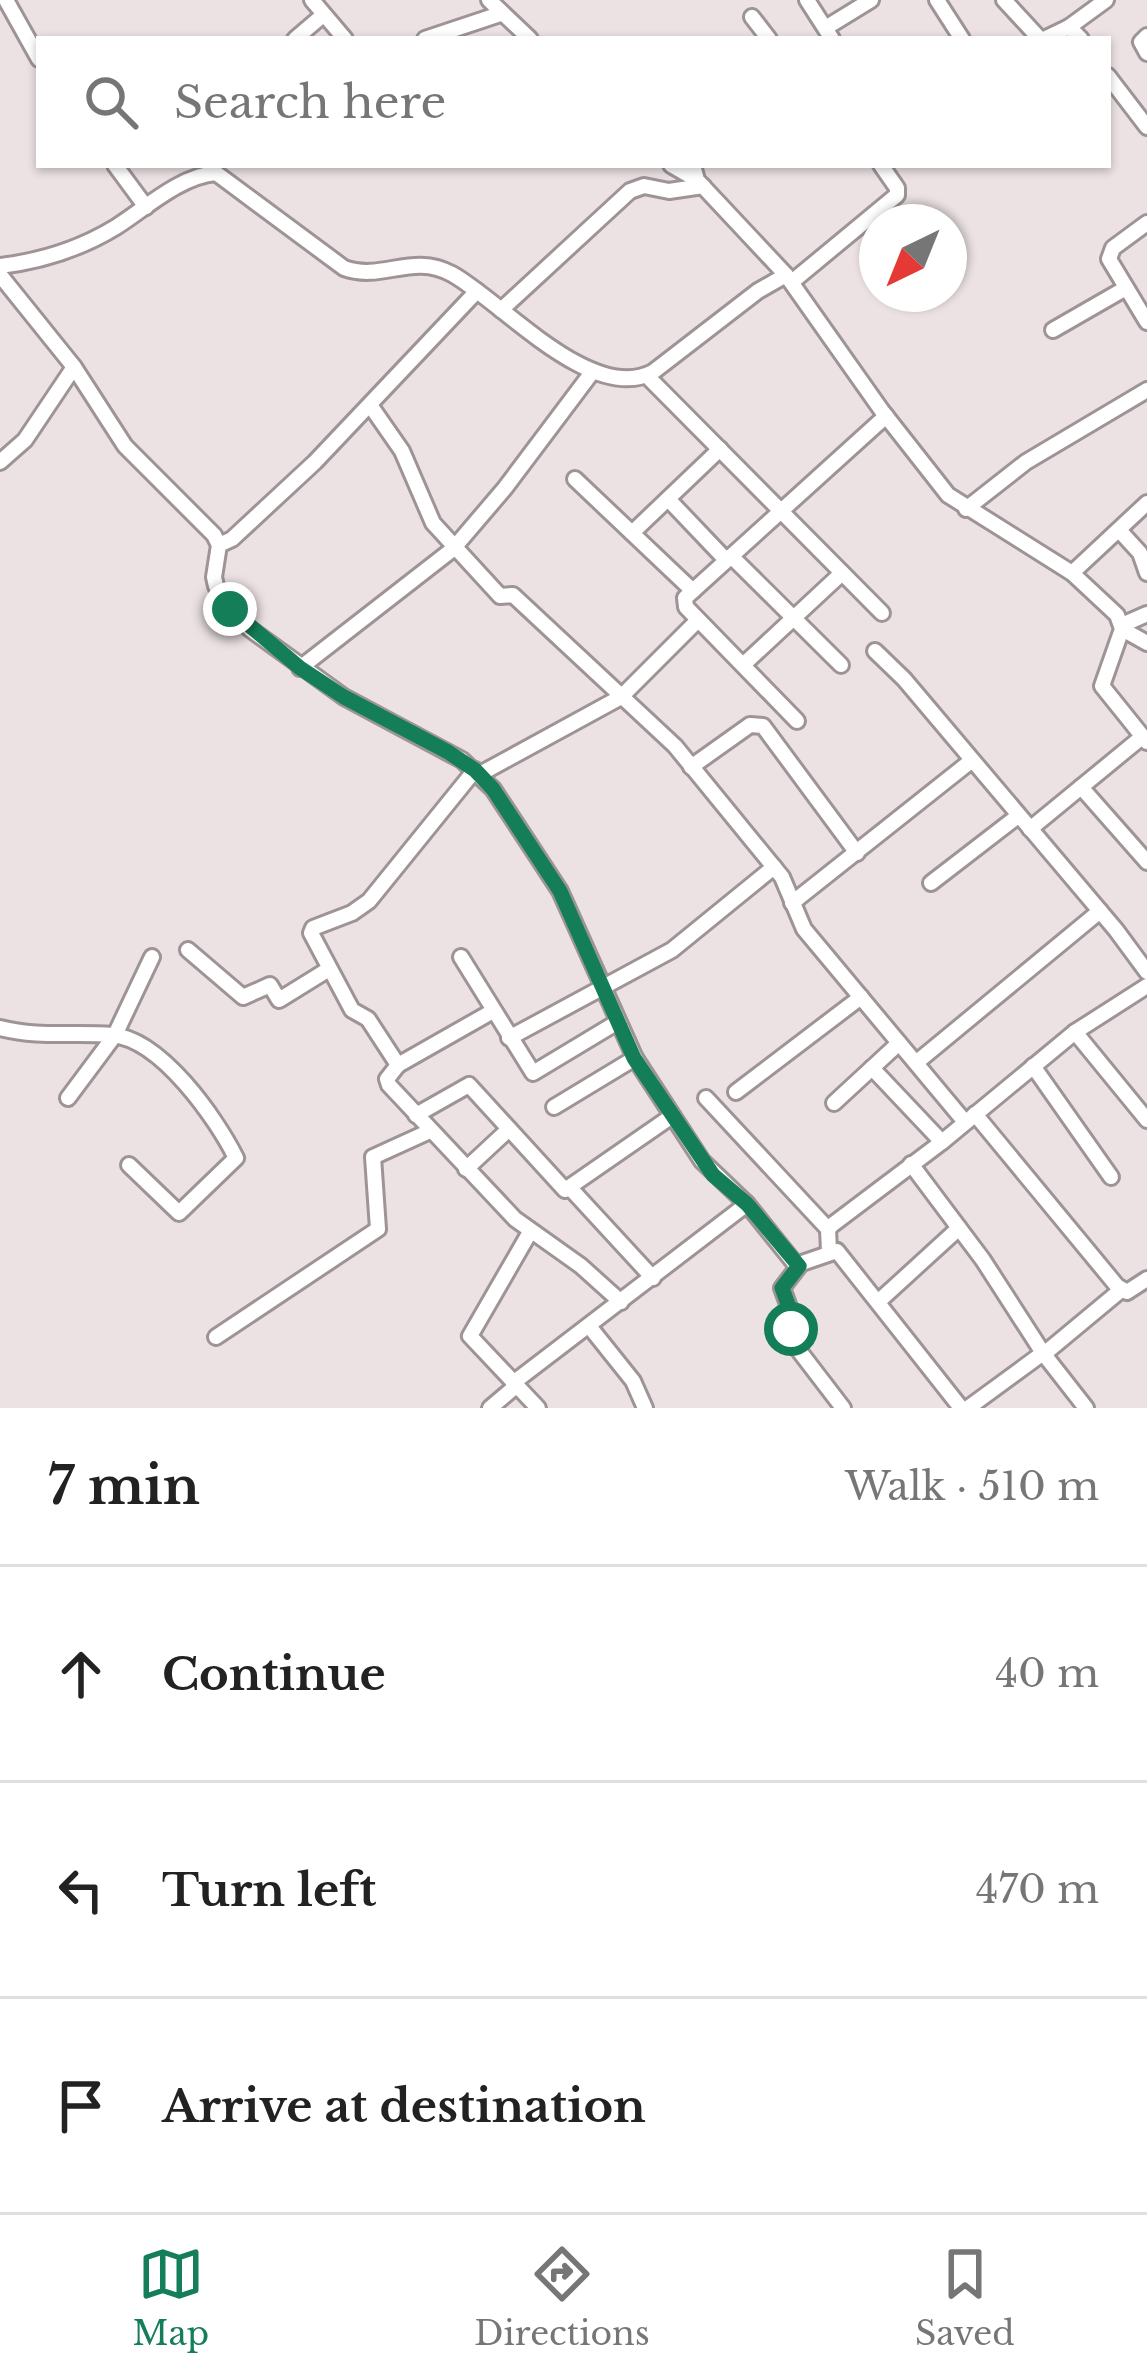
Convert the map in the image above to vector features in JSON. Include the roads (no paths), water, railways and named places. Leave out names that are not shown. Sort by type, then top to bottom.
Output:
[{"type":"street","points":[[6,0],[36,54]]},
{"type":"street","points":[[312,0],[342,36]]},
{"type":"street","points":[[489,0],[526,36]]},
{"type":"street","points":[[807,0],[829,33],[872,0]]},
{"type":"street","points":[[937,0],[960,36]]},
{"type":"street","points":[[1004,0],[1039,36]]},
{"type":"street","points":[[1049,36],[1069,28],[1106,0]]},
{"type":"street","points":[[434,36],[500,14]]},
{"type":"street","points":[[299,36],[322,16]]},
{"type":"street","points":[[752,17],[767,36]]},
{"type":"street","points":[[1069,28],[1078,36]]},
{"type":"street","points":[[1147,36],[1141,42],[1147,53]]},
{"type":"street","points":[[1111,83],[1147,128]]},
{"type":"street","points":[[118,168],[146,207]]},
{"type":"street","points":[[799,1266],[747,1204],[713,1175],[634,1058],[560,891],[502,801],[477,772],[300,668],[242,622],[214,578],[219,545],[125,446],[74,367],[0,270],[61,254],[95,239],[218,169],[344,268],[374,272],[424,263],[477,291],[556,352],[593,371],[632,378],[647,376],[758,291],[790,278],[897,195],[883,168]]},
{"type":"street","points":[[502,310],[630,191],[644,186],[669,191],[698,177],[790,278],[886,416],[948,495],[1072,573],[1118,615],[1122,627],[1102,686],[1145,740],[1030,830]]},
{"type":"street","points":[[1147,223],[1109,254],[1147,322]]},
{"type":"street","points":[[1053,330],[1126,288]]},
{"type":"street","points":[[219,545],[232,539],[301,475],[477,291]]},
{"type":"street","points":[[0,462],[25,440],[74,367]]},
{"type":"street","points":[[300,668],[453,549],[593,371]]},
{"type":"street","points":[[647,376],[882,613]]},
{"type":"street","points":[[966,509],[1026,462],[1147,390]]},
{"type":"street","points":[[370,405],[402,452],[433,523],[453,549],[500,596],[513,595],[675,746],[785,881],[804,929],[1121,1290],[1129,1292],[1147,1279]]},
{"type":"street","points":[[797,721],[685,603],[728,558],[886,416]]},
{"type":"street","points":[[632,533],[720,449]]},
{"type":"street","points":[[575,479],[693,591]]},
{"type":"street","points":[[668,499],[841,665]]},
{"type":"street","points":[[1072,573],[1147,503]]},
{"type":"street","points":[[1119,530],[1140,553],[1147,573]]},
{"type":"street","points":[[743,665],[842,573]]},
{"type":"street","points":[[1122,627],[1147,614]]},
{"type":"street","points":[[398,1066],[368,1019],[352,1010],[311,930],[369,901],[477,772],[621,698],[698,620]]},
{"type":"street","points":[[1122,627],[1147,643]]},
{"type":"street","points":[[875,651],[1100,910],[1147,972]]},
{"type":"street","points":[[691,767],[777,700]]},
{"type":"street","points":[[749,725],[763,726],[774,736],[857,853]]},
{"type":"street","points":[[792,902],[971,761]]},
{"type":"street","points":[[1082,788],[1147,862]]},
{"type":"street","points":[[931,883],[1018,816]]},
{"type":"street","points":[[509,1039],[602,991],[700,930],[774,867]]},
{"type":"street","points":[[917,1062],[1100,910]]},
{"type":"street","points":[[188,950],[243,997],[270,985],[280,1000],[329,969]]},
{"type":"street","points":[[68,1097],[115,1035],[152,957]]},
{"type":"street","points":[[461,957],[509,1039],[535,1073],[616,1022]]},
{"type":"street","points":[[828,1229],[1075,1032],[1144,993]]},
{"type":"street","points":[[736,1092],[861,997]]},
{"type":"street","points":[[493,1010],[398,1066],[387,1082],[530,1232],[581,1266],[621,1302]]},
{"type":"street","points":[[0,1028],[52,1037],[115,1035],[144,1048],[183,1081],[236,1158],[181,1213],[129,1165]]},
{"type":"street","points":[[1075,1032],[1147,1120]]},
{"type":"street","points":[[834,1103],[899,1042]]},
{"type":"street","points":[[554,1107],[634,1058]]},
{"type":"street","points":[[1033,1066],[1111,1178]]},
{"type":"street","points":[[872,1068],[942,1142]]},
{"type":"street","points":[[416,1115],[469,1085],[560,1187],[571,1189],[652,1278]]},
{"type":"street","points":[[706,1098],[828,1229],[829,1251]]},
{"type":"street","points":[[571,1189],[672,1116]]},
{"type":"street","points":[[466,1169],[509,1129]]},
{"type":"street","points":[[216,1337],[376,1232],[380,1224],[373,1157],[430,1130]]},
{"type":"street","points":[[911,1164],[1086,1408]]},
{"type":"street","points":[[490,1408],[514,1384],[747,1204]]},
{"type":"street","points":[[880,1301],[959,1228]]},
{"type":"street","points":[[530,1232],[470,1336],[538,1408]]},
{"type":"street","points":[[843,1408],[794,1341],[793,1318],[782,1288],[799,1266],[829,1251],[837,1251],[880,1301],[964,1408],[1044,1353],[1121,1290]]},
{"type":"street","points":[[590,1326],[632,1381],[646,1408]]}]
